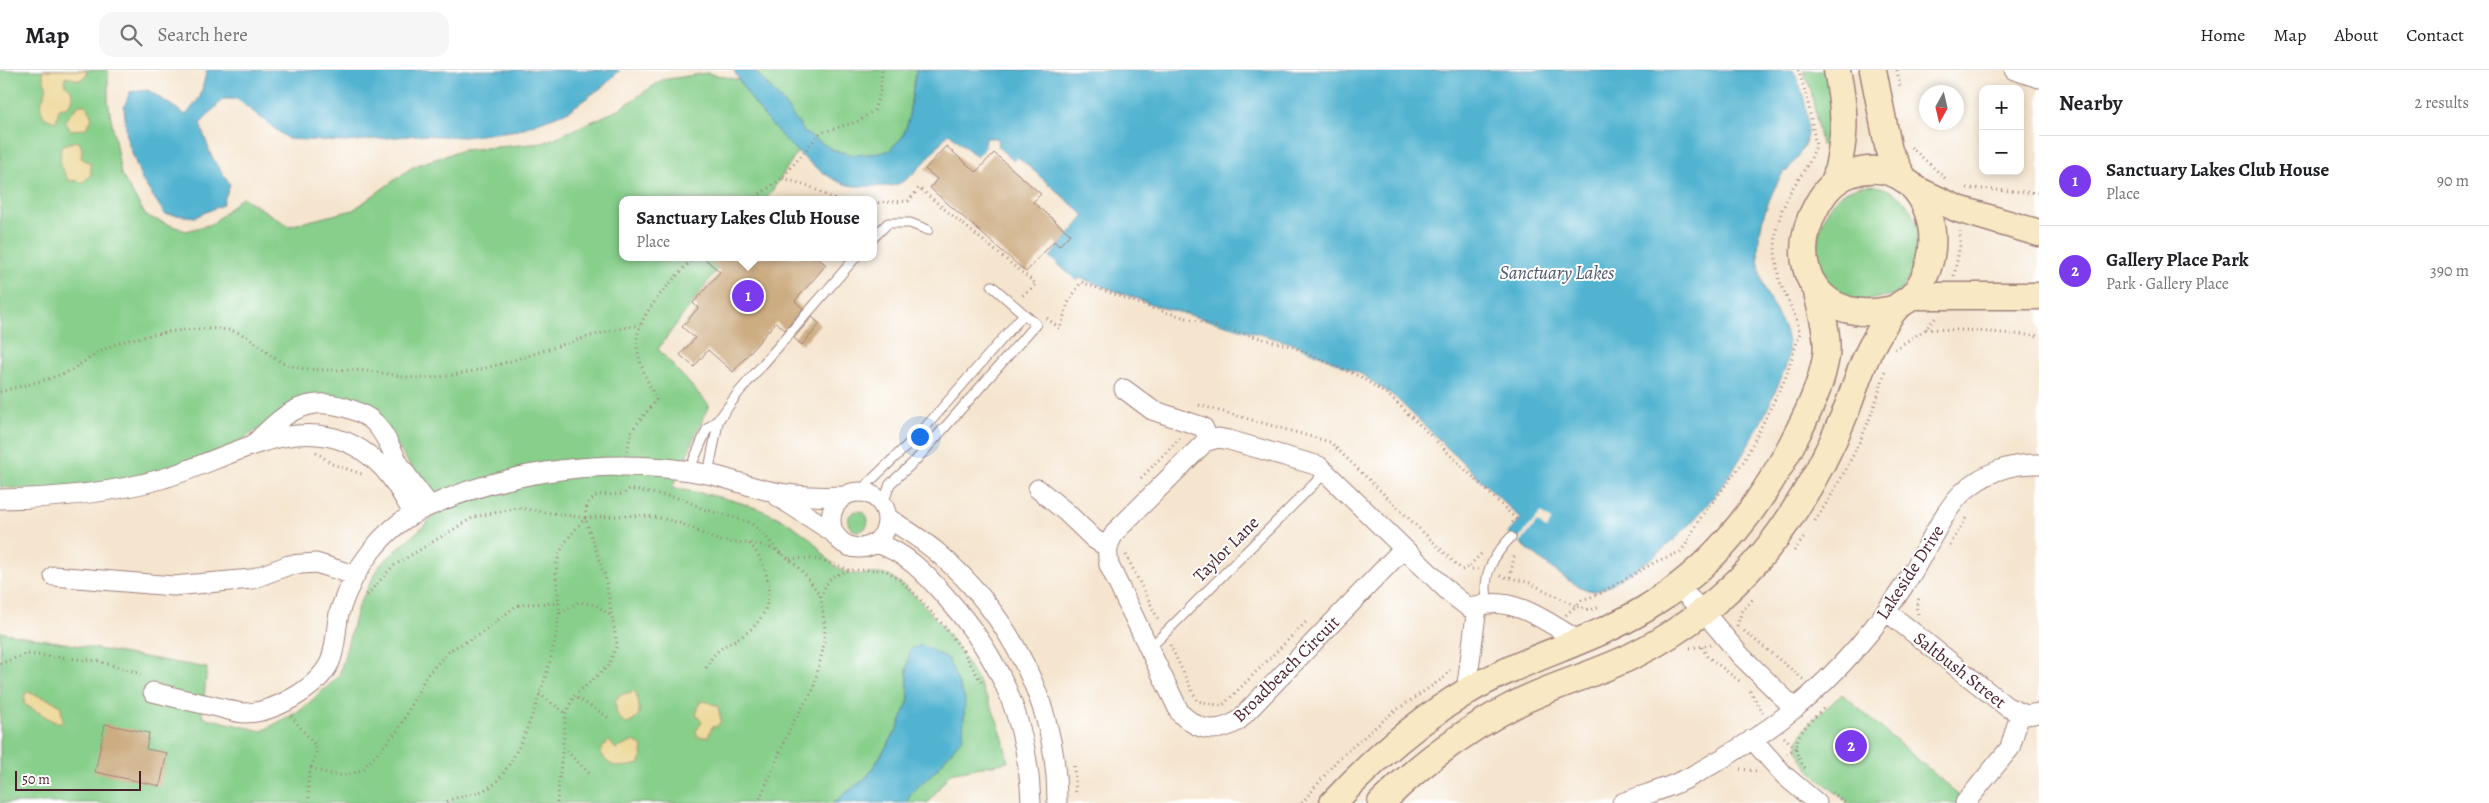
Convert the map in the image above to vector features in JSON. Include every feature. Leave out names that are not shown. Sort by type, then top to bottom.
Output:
[{"type":"street","points":[[1835,181],[1843,145],[1845,119],[1837,70]]},
{"type":"street","points":[[1381,803],[1420,768],[1487,720],[1548,689],[1626,660],[1670,636],[1728,591],[1750,569],[1784,526],[1801,500],[1842,421],[1869,352],[1924,277],[1933,241],[1925,202],[1889,151],[1873,70]]},
{"type":"street","points":[[2014,70],[2039,78]]},
{"type":"street","points":[[1333,803],[1383,752],[1430,715],[1466,692],[1512,667],[1612,627],[1646,609],[1678,587],[1723,546],[1742,523],[1775,474],[1815,396],[1823,371],[1827,344],[1817,292],[1805,262],[1806,230],[1820,198],[1835,181],[1865,170],[1884,172],[1910,183],[1959,198],[2039,233]]},
{"type":"street","points":[[1817,292],[1831,303],[1860,312],[1879,313],[1904,302],[1948,295],[2039,296]]},
{"type":"street","points":[[1124,389],[1152,410],[1203,427],[1209,440]]},
{"type":"street","points":[[254,443],[279,419],[299,407],[331,403],[354,410],[374,422],[391,445],[397,460],[413,484],[421,510]]},
{"type":"street","points":[[331,403],[331,436]]},
{"type":"street","points":[[0,499],[43,498],[106,491],[161,479],[254,443],[285,436],[331,436],[355,444],[387,472],[421,510]]},
{"type":"street","points":[[1038,489],[1094,539],[1115,548],[1116,531],[1209,440],[1218,438],[1230,440],[1298,458],[1319,466],[1326,472],[1403,549],[1450,593],[1468,606],[1483,601],[1499,603],[1528,612],[1579,640]]},
{"type":"street","name":"Lakeside Drive","points":[[1622,803],[1685,779],[1752,739],[1795,709],[1852,654],[1886,612],[1920,560],[1955,500],[1976,482],[1989,474],[2006,467],[2039,464]]},
{"type":"street","points":[[153,692],[242,713],[261,712],[281,704],[303,691],[329,663],[340,612],[354,575],[382,537],[421,510],[494,484],[567,469],[625,465],[689,471],[708,474],[769,491],[800,496],[868,493],[885,511],[937,552],[969,583],[997,616],[1024,662],[1041,704],[1052,747],[1058,803]]},
{"type":"street","points":[[769,491],[834,533],[848,546],[858,548],[876,543],[897,551],[910,560],[929,578],[980,638],[1000,673],[1016,711],[1026,747],[1031,803]]},
{"type":"street","points":[[834,533],[831,525],[833,509],[851,494]]},
{"type":"street","points":[[876,543],[887,528],[885,511]]},
{"type":"street","name":"Broadbeach Circuit","points":[[1115,548],[1109,565],[1180,713],[1192,724],[1211,729],[1226,728],[1238,720],[1403,549]]},
{"type":"street","points":[[54,576],[173,586],[252,579],[289,565],[316,563],[354,575]]},
{"type":"street","points":[[1678,587],[1703,611],[1740,655],[1795,709]]},
{"type":"street","points":[[1483,601],[1466,692],[1487,720]]},
{"type":"street","name":"Saltbush Street","points":[[1886,612],[2007,707],[2020,714],[2039,713]]},
{"type":"street","points":[[1612,627],[1626,660]]},
{"type":"street","points":[[1016,711],[1041,704]]},
{"type":"street","points":[[1965,803],[2010,748],[2020,714]]},
{"type":"street","points":[[1752,739],[1773,765],[1823,796]]},
{"type":"lane","points":[[877,234],[888,223],[910,223],[928,230]]},
{"type":"lane","points":[[689,471],[707,429],[720,418],[738,393],[853,261]]},
{"type":"lane","points":[[885,511],[890,484],[916,460],[1036,324],[992,286]]},
{"type":"lane","points":[[851,494],[922,431],[1024,314]]},
{"type":"lane","points":[[708,474],[720,418]]},
{"type":"lane","name":"Taylor Lane","points":[[1149,649],[1326,472]]},
{"type":"lane","points":[[1483,601],[1488,571],[1492,560],[1510,537]]},
{"type":"path","points":[[757,196],[782,178],[820,133],[859,121],[874,110],[880,93],[882,70]]},
{"type":"path","points":[[1483,552],[1467,568],[1488,571],[1543,588],[1576,606],[1582,600],[1601,593],[1662,558],[1680,552],[1700,520],[1744,461],[1785,379],[1800,333],[1796,318],[1779,280],[1775,252],[1776,231],[1782,210],[1790,192],[1814,154],[1816,146],[1811,115],[1798,70]]},
{"type":"path","points":[[1869,352],[1892,351],[1926,329],[1943,310],[1952,285],[1960,245],[1959,198],[1952,186],[1916,150],[1886,140]]},
{"type":"path","points":[[1814,154],[1843,145]]},
{"type":"path","points":[[782,178],[809,186],[828,196]]},
{"type":"path","points":[[877,203],[908,201],[919,188],[1036,284],[1021,296],[1027,302]]},
{"type":"path","points":[[1959,198],[1985,191],[2039,193]]},
{"type":"path","points":[[624,494],[625,465],[632,430],[656,400],[640,360],[637,345],[640,325],[651,308],[691,261]]},
{"type":"path","points":[[1040,313],[1060,329],[1068,303],[1081,282],[1154,309],[1293,347],[1353,374],[1392,398],[1469,473],[1516,519],[1509,526]]},
{"type":"path","points":[[0,392],[58,375],[112,346],[145,336],[182,332],[218,329],[240,333],[252,338],[278,360],[296,367],[332,368],[426,378],[489,367],[610,331],[640,325]]},
{"type":"path","points":[[1926,329],[2039,336]]},
{"type":"path","points":[[1800,333],[1827,344]]},
{"type":"path","points":[[1134,486],[1208,408]]},
{"type":"path","points":[[311,447],[332,464],[351,472],[370,475],[387,472]]},
{"type":"path","points":[[444,803],[478,793],[498,780],[517,753],[553,656],[559,614],[556,569],[558,560],[566,541],[585,518],[588,504],[597,495],[624,494],[629,489],[659,496],[676,497],[703,509],[749,522],[763,533],[781,554]]},
{"type":"path","points":[[363,598],[394,566],[474,517],[518,508],[585,518],[626,514],[656,517],[688,526],[719,541],[758,544],[781,554],[789,559],[811,582],[821,598],[825,630],[823,649],[813,690],[792,724],[758,803]]},
{"type":"path","points":[[1946,552],[1968,513]]},
{"type":"path","points":[[557,803],[566,713],[574,696],[602,673],[612,659],[617,638],[611,616],[602,562],[585,518]]},
{"type":"path","points":[[706,668],[716,650],[751,630],[768,603],[768,580],[763,562],[749,543]]},
{"type":"path","points":[[1510,577],[1517,545]]},
{"type":"path","points":[[1115,548],[1164,634],[1197,701],[1222,706],[1310,618]]},
{"type":"path","points":[[789,559],[801,557],[815,559],[849,570],[885,570],[900,580],[940,621],[963,651],[987,691]]},
{"type":"path","points":[[821,598],[825,586],[832,577],[849,570]]},
{"type":"path","points":[[1483,601],[1502,576]]},
{"type":"path","points":[[1911,630],[1917,619],[1917,602],[1923,591]]},
{"type":"path","points":[[559,614],[579,602],[596,605],[611,616]]},
{"type":"path","points":[[311,768],[341,776],[356,773],[364,768],[399,729],[426,676],[442,657],[458,645],[484,632],[516,606],[559,603]]},
{"type":"path","points":[[1736,629],[1754,637],[1791,670],[1833,699],[1800,733],[1795,748],[1797,757],[1808,773]]},
{"type":"path","points":[[963,651],[980,638]]},
{"type":"path","points":[[1702,647],[1707,656],[1750,690],[1772,725],[1795,748]]},
{"type":"path","points":[[0,664],[26,654],[98,661],[139,673],[153,692]]},
{"type":"path","points":[[1302,803],[1338,760],[1392,714],[1445,677],[1452,664]]},
{"type":"path","points":[[539,694],[566,713]]},
{"type":"path","points":[[574,696],[608,717]]},
{"type":"path","points":[[281,704],[317,750],[308,781],[309,803]]},
{"type":"path","points":[[563,747],[589,773]]},
{"type":"path","points":[[1735,772],[1741,769],[1763,770],[1773,765],[1795,748]]},
{"type":"path","points":[[1823,796],[1845,803]]},
{"type":"green space","points":[[0,70],[108,70],[108,101],[121,174],[146,216],[186,231],[212,224],[242,197],[289,226],[353,210],[414,166],[463,150],[543,143],[618,110],[662,80],[707,73],[739,80],[763,115],[798,151],[769,196],[619,196],[619,261],[723,261],[658,349],[709,405],[672,488],[742,503],[759,509],[792,525],[807,536],[830,561],[845,572],[851,574],[886,575],[908,589],[938,622],[966,661],[998,723],[1008,762],[950,773],[928,803],[907,803],[911,793],[936,770],[963,736],[907,669],[909,700],[897,730],[867,777],[833,803],[0,803],[0,632],[207,668],[202,717],[262,731],[301,710],[339,676],[358,606],[380,565],[436,515],[423,485],[376,414],[296,404],[233,446],[174,468],[114,482],[39,490],[0,487]]},
{"type":"green space","points":[[754,70],[916,70],[908,122],[903,136],[890,150],[881,154],[854,155],[833,150],[805,133],[782,101]]},
{"type":"green space","points":[[1803,70],[1825,70],[1830,92],[1832,144],[1821,145],[1811,90]]},
{"type":"green space","points":[[1870,185],[1884,188],[1896,194],[1906,203],[1913,214],[1917,227],[1919,240],[1918,254],[1911,275],[1897,294],[1850,304],[1822,277],[1817,257],[1819,233],[1828,211],[1841,195],[1859,187]]},
{"type":"green space","points":[[858,511],[865,514],[868,521],[865,528],[858,531],[851,528],[848,521],[851,514]]},
{"type":"green space","points":[[1842,694],[1969,803],[1849,803],[1824,783],[1801,757],[1798,748],[1799,739],[1812,721]]},
{"type":"sand","points":[[43,70],[86,70],[87,74],[80,80],[65,77],[65,84],[71,90],[73,99],[67,107],[59,109],[56,122],[45,118],[41,108],[46,90]]},
{"type":"sand","points":[[80,105],[85,105],[89,109],[92,119],[85,129],[71,130],[65,122],[69,114]]},
{"type":"sand","points":[[76,141],[79,142],[82,148],[81,158],[90,163],[91,174],[84,182],[68,180],[60,164],[61,146]]},
{"type":"sand","points":[[635,691],[639,706],[638,715],[632,722],[626,724],[617,715],[615,701],[620,695]]},
{"type":"sand","points":[[28,692],[53,701],[61,707],[63,722],[55,722],[24,704],[25,694]]},
{"type":"sand","points":[[705,701],[718,706],[721,720],[718,726],[712,727],[708,737],[698,737],[696,731],[702,722],[696,715],[700,702]]},
{"type":"sand","points":[[609,741],[616,749],[634,741],[643,747],[640,764],[623,767],[608,762],[601,752]]},
{"type":"water","points":[[207,70],[620,70],[605,85],[567,112],[518,130],[464,137],[418,135],[346,142],[288,139],[237,99],[223,99],[200,124],[211,155],[230,185],[222,205],[195,217],[165,214],[142,180],[127,139],[124,107],[130,92],[148,90],[186,115],[200,97]]},
{"type":"water","name":"Sanctuary Lakes","points":[[734,70],[754,70],[782,101],[805,133],[833,150],[854,155],[881,153],[890,150],[903,136],[908,122],[916,70],[1793,70],[1805,105],[1807,134],[1805,143],[1797,158],[1786,172],[1784,171],[1776,185],[1764,215],[1758,246],[1761,277],[1786,334],[1789,353],[1787,363],[1759,425],[1742,455],[1702,511],[1678,536],[1652,558],[1600,590],[1584,589],[1561,575],[1508,533],[1521,519],[1395,397],[1363,375],[1295,344],[1157,306],[1080,278],[1077,281],[1050,257],[1085,216],[1018,157],[1014,161],[999,148],[998,138],[985,138],[985,147],[977,157],[949,133],[919,168],[898,184],[893,186],[848,185],[833,179],[799,154],[753,102]]},
{"type":"water","points":[[922,645],[948,659],[965,699],[963,737],[936,770],[911,793],[907,803],[833,803],[867,777],[897,730],[909,700],[907,669],[910,649]]},
{"type":"pier","points":[[1541,512],[1552,521],[1546,529],[1537,522],[1521,543],[1519,542],[1518,540]]},
{"type":"building","points":[[946,146],[976,172],[994,153],[1041,194],[1033,202],[1070,234],[1059,246],[1054,241],[1026,272],[930,188],[937,179],[925,169]]},
{"type":"building","points":[[708,261],[822,261],[826,265],[795,301],[803,309],[785,330],[776,322],[733,372],[708,350],[694,367],[680,355],[695,338],[682,327],[698,308],[693,303],[720,272]]},
{"type":"building","points":[[812,317],[820,324],[802,345],[794,338]]},
{"type":"building","points":[[105,724],[149,733],[146,749],[167,753],[160,786],[95,772]]},
{"type":"place","name":"Sanctuary Lakes Club House","points":[[748,296]]},
{"type":"place","name":"Gallery Place Park","points":[[1851,746]]}]
